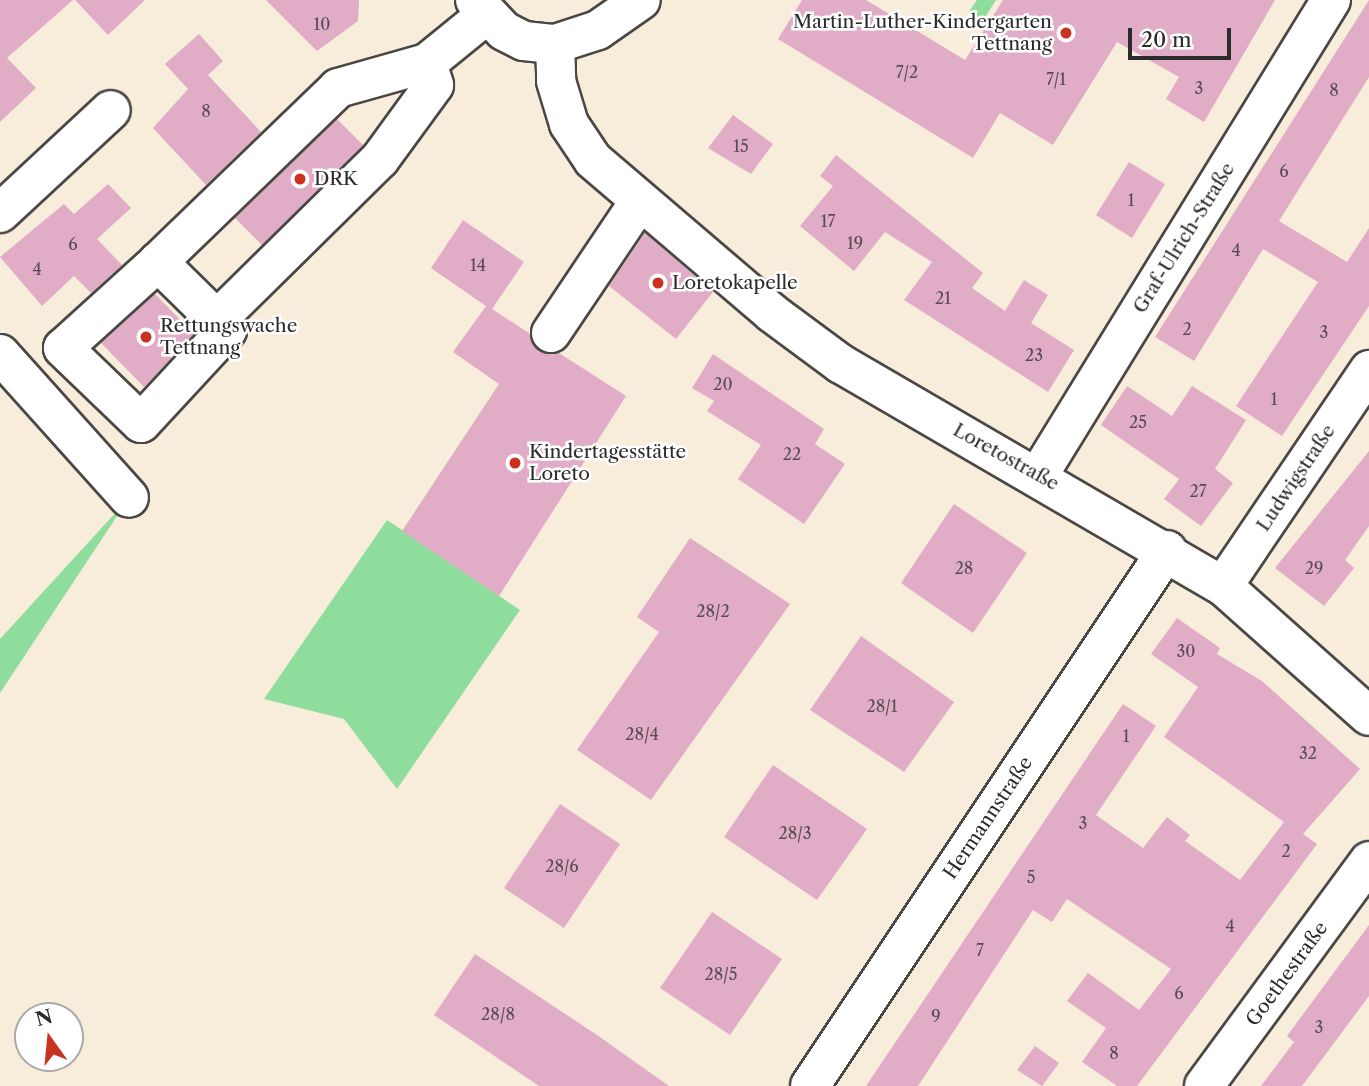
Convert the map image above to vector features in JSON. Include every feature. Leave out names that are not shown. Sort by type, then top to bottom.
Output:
[{"type":"street","points":[[158,262],[227,330],[141,423],[63,348],[158,262],[338,88],[427,63],[480,8],[524,41],[555,44],[598,30],[641,0]]},
{"type":"street","name":"Graf-Ulrich-Straße","points":[[1038,476],[1331,0]]},
{"type":"street","name":"Loretostraße","points":[[555,44],[556,81],[576,138],[639,202],[841,363],[1167,550],[1223,586],[1369,716]]},
{"type":"street","points":[[217,320],[380,159],[433,85],[427,63]]},
{"type":"street","points":[[0,214],[111,110]]},
{"type":"street","points":[[551,333],[639,202]]},
{"type":"street","points":[[0,354],[129,498]]},
{"type":"street","name":"Ludwigstraße","points":[[1223,586],[1369,370]]},
{"type":"street","name":"Hermannstraße","points":[[810,1086],[1167,550]]},
{"type":"street","name":"Goethestraße","points":[[1204,1086],[1369,861]]},
{"type":"green space","points":[[977,0],[996,0],[982,22],[968,13]]},
{"type":"green space","points":[[129,498],[0,693],[0,639]]},
{"type":"green space","points":[[387,520],[520,610],[397,789],[344,719],[264,699]]},
{"type":"building","points":[[0,0],[73,0],[7,58],[36,88],[0,122]]},
{"type":"building","points":[[75,0],[145,0],[108,35]]},
{"type":"building","points":[[266,0],[359,0],[358,21],[317,51]]},
{"type":"building","points":[[802,0],[866,0],[965,60],[1003,0],[1275,0],[1204,122],[1166,99],[1179,77],[1117,42],[1053,145],[1000,113],[973,158],[778,39]]},
{"type":"building","points":[[1369,0],[1369,77],[1279,221],[1347,262],[1369,228],[1369,306],[1282,436],[1236,406],[1318,282],[1263,249],[1194,361],[1155,337]]},
{"type":"building","points":[[199,34],[223,61],[208,75],[261,132],[206,185],[153,128],[188,89],[165,64]]},
{"type":"building","points":[[733,115],[773,144],[751,174],[708,148]]},
{"type":"building","points":[[337,119],[363,145],[262,245],[235,218]]},
{"type":"building","points":[[836,155],[983,273],[972,288],[1005,311],[1024,280],[1048,295],[1031,323],[1074,350],[1048,392],[904,300],[932,262],[885,232],[854,271],[800,226],[833,186],[820,176]]},
{"type":"building","points":[[1129,162],[1165,184],[1132,238],[1096,215]]},
{"type":"building","points":[[108,184],[131,208],[97,239],[122,265],[91,293],[74,276],[42,306],[0,257],[64,204],[74,214]]},
{"type":"building","name":"Kindertagesstätte Loreto","points":[[463,220],[524,262],[492,309],[529,333],[539,351],[559,353],[626,396],[499,596],[402,531],[499,384],[453,352],[486,306],[431,268]]},
{"type":"building","name":"Loretokapelle","points":[[645,233],[713,292],[676,339],[609,286]]},
{"type":"building","name":"Rettungswache Tettnang","points":[[155,294],[194,334],[144,387],[101,343]]},
{"type":"building","points":[[713,354],[824,429],[815,444],[845,464],[804,524],[738,479],[761,445],[707,411],[714,401],[692,388]]},
{"type":"building","points":[[1127,386],[1172,416],[1192,386],[1246,420],[1215,469],[1233,483],[1201,526],[1164,499],[1179,479],[1101,425]]},
{"type":"building","points":[[1369,451],[1369,526],[1345,560],[1354,568],[1324,606],[1275,568]]},
{"type":"building","points":[[954,504],[1027,553],[973,633],[901,583]]},
{"type":"building","points":[[690,538],[790,604],[651,800],[577,750],[659,632],[637,617]]},
{"type":"building","points":[[1177,618],[1220,648],[1217,654],[1262,681],[1360,769],[1303,834],[1317,844],[1137,1086],[1117,1086],[1082,1062],[1106,1028],[1067,1001],[1088,973],[1139,1010],[1171,969],[1067,899],[1052,922],[1033,910],[918,1086],[866,1086],[1123,704],[1156,726],[1096,815],[1143,848],[1167,817],[1190,835],[1185,841],[1240,880],[1284,822],[1164,737],[1198,687],[1151,654]]},
{"type":"building","points":[[861,636],[954,702],[904,772],[810,710]]},
{"type":"building","points":[[773,765],[867,829],[817,900],[724,837]]},
{"type":"building","points":[[560,804],[620,844],[564,928],[504,888]]},
{"type":"building","points":[[712,912],[782,959],[730,1035],[660,988]]},
{"type":"building","points":[[1369,925],[1369,996],[1302,1086],[1261,1086],[1294,1042],[1287,1036]]},
{"type":"building","points":[[475,954],[669,1086],[539,1086],[434,1015]]},
{"type":"building","points":[[1035,1046],[1059,1063],[1042,1086],[1017,1070]]},
{"type":"place","name":"Martin-Luther-Kindergarten Tettnang","points":[[1066,33]]},
{"type":"place","name":"DRK","points":[[300,179]]},
{"type":"place","name":"Loretokapelle","points":[[658,283]]},
{"type":"place","name":"Rettungswache Tettnang","points":[[146,337]]},
{"type":"place","name":"Kindertagesstätte Loreto","points":[[515,463]]}]
